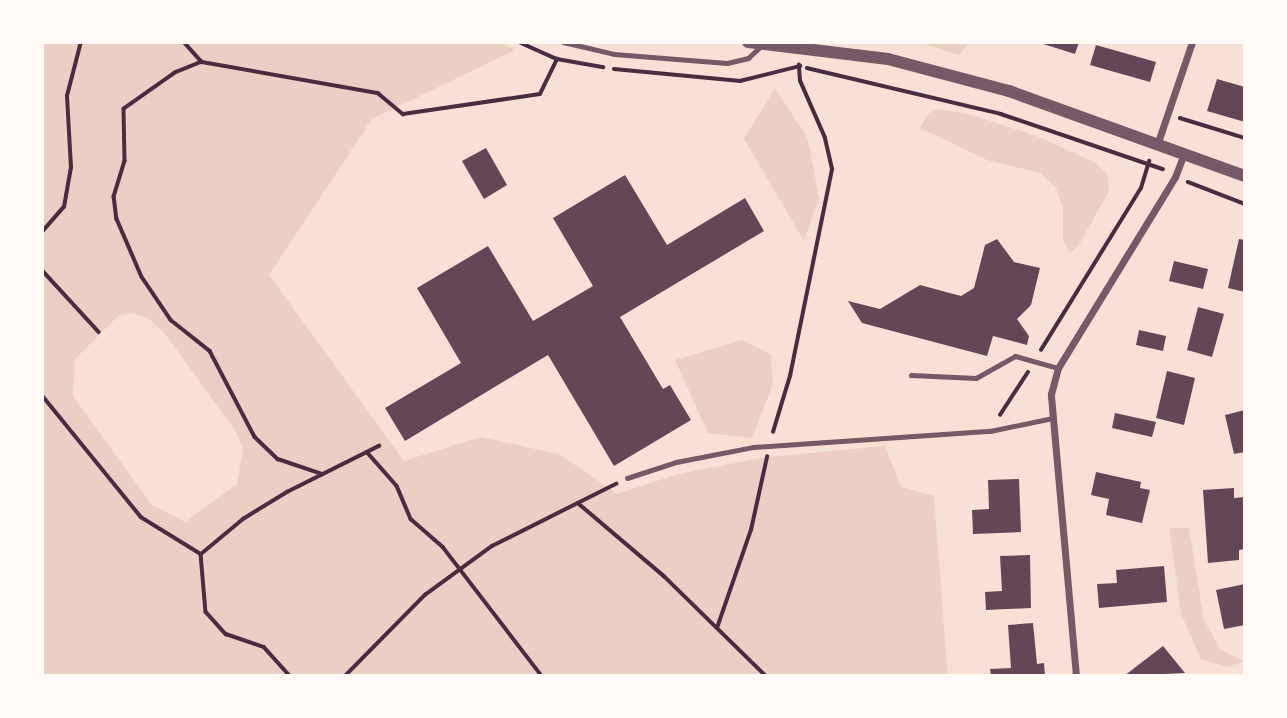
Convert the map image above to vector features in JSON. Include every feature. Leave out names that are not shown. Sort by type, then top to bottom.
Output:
[{"type":"street","points":[[748,42],[888,59],[1009,91],[1158,142],[1245,176]]},
{"type":"street","points":[[1158,142],[1170,115],[1192,42]]},
{"type":"street","points":[[1076,676],[1051,394],[1058,368],[1175,177],[1184,153]]},
{"type":"lane","points":[[563,42],[614,54],[727,63],[748,58],[764,43]]},
{"type":"lane","points":[[911,375],[976,378],[1015,356],[1058,368]]},
{"type":"lane","points":[[627,478],[676,462],[769,446],[990,431],[1053,418]]},
{"type":"path","points":[[42,232],[64,207],[71,168],[66,96],[81,42]]},
{"type":"path","points":[[184,42],[201,62]]},
{"type":"path","points":[[519,42],[533,51]]},
{"type":"path","points":[[322,474],[278,459],[255,437],[210,351],[171,320],[142,277],[117,219],[114,195],[125,161],[124,109],[157,83],[201,62],[378,93],[403,114],[438,112],[540,94],[557,59]]},
{"type":"path","points":[[717,628],[751,530],[769,446],[790,376],[832,169],[825,138],[800,81],[799,66]]},
{"type":"path","points":[[926,94],[1149,161],[1175,177],[1245,204]]},
{"type":"path","points":[[1170,115],[1245,138]]},
{"type":"path","points":[[990,431],[1141,188],[1149,161]]},
{"type":"path","points":[[42,270],[99,332]]},
{"type":"path","points":[[42,395],[141,517],[201,554]]},
{"type":"path","points":[[290,676],[264,647],[226,634],[206,612],[200,586],[201,554],[243,519],[322,474],[379,446]]},
{"type":"path","points":[[367,452],[397,486],[411,519],[443,547],[542,676]]},
{"type":"path","points":[[345,676],[425,595],[492,546],[627,478]]},
{"type":"path","points":[[578,503],[717,628],[763,675]]},
{"type":"shaded area","points":[[42,42],[499,42],[515,50],[372,119],[269,275],[404,461],[480,437],[559,454],[617,494],[678,474],[767,457],[885,446],[901,487],[934,496],[948,676],[42,676]],"holes":[[[132,313],[148,318],[165,334],[235,430],[243,449],[237,484],[185,522],[151,504],[73,396],[75,359],[118,316]]]},
{"type":"shaded area","points":[[918,42],[965,42],[969,44],[959,55]]},
{"type":"shaded area","points":[[775,88],[808,139],[819,198],[804,241],[744,139]]},
{"type":"shaded area","points":[[939,109],[973,115],[1039,137],[1094,162],[1107,173],[1109,191],[1079,245],[1070,253],[1063,240],[1063,209],[1056,188],[1040,173],[987,160],[920,128],[929,113]]},
{"type":"shaded area","points":[[742,340],[771,354],[773,384],[752,438],[708,433],[675,360]]},
{"type":"shaded area","points":[[1169,528],[1189,528],[1204,620],[1221,650],[1245,661],[1227,667],[1201,659],[1181,614]]},
{"type":"building","points":[[1037,42],[1079,42],[1075,54]]},
{"type":"building","points":[[1096,45],[1156,62],[1150,82],[1090,65]]},
{"type":"building","points":[[1217,79],[1245,87],[1245,122],[1207,111]]},
{"type":"building","points":[[486,148],[507,185],[484,199],[462,161]]},
{"type":"building","points":[[625,175],[667,245],[745,198],[764,231],[620,317],[663,389],[670,385],[691,420],[614,466],[548,355],[405,441],[385,408],[461,363],[417,288],[488,246],[533,321],[593,286],[553,218]]},
{"type":"building","points":[[997,239],[1014,262],[1040,268],[1031,305],[1017,319],[1029,336],[1027,345],[993,336],[987,356],[862,323],[848,301],[880,309],[920,285],[961,296],[974,288],[985,245]]},
{"type":"building","points":[[1239,239],[1245,240],[1245,292],[1228,288]]},
{"type":"building","points":[[1174,261],[1208,269],[1203,289],[1169,281]]},
{"type":"building","points":[[1198,307],[1224,314],[1212,357],[1187,350]]},
{"type":"building","points":[[1139,330],[1166,336],[1163,351],[1136,345]]},
{"type":"building","points":[[1167,371],[1195,378],[1184,425],[1156,418]]},
{"type":"building","points":[[1245,410],[1245,452],[1234,454],[1225,415]]},
{"type":"building","points":[[1115,413],[1156,422],[1152,437],[1112,428]]},
{"type":"building","points":[[1096,472],[1141,482],[1140,488],[1150,490],[1142,523],[1106,515],[1109,499],[1091,495]]},
{"type":"building","points":[[1019,479],[1021,532],[973,534],[972,510],[989,509],[988,480]]},
{"type":"building","points":[[1234,488],[1234,498],[1245,497],[1245,549],[1239,550],[1239,560],[1208,563],[1203,490]]},
{"type":"building","points":[[1030,555],[1031,608],[986,610],[985,592],[1002,591],[1000,556]]},
{"type":"building","points":[[1164,566],[1167,602],[1099,608],[1097,584],[1117,583],[1116,570]]},
{"type":"building","points":[[1245,584],[1245,625],[1224,629],[1216,590]]},
{"type":"building","points":[[1033,623],[1037,664],[1044,663],[1045,676],[991,676],[990,669],[1011,668],[1008,625]]},
{"type":"building","points":[[1163,646],[1185,673],[1124,676]]}]
